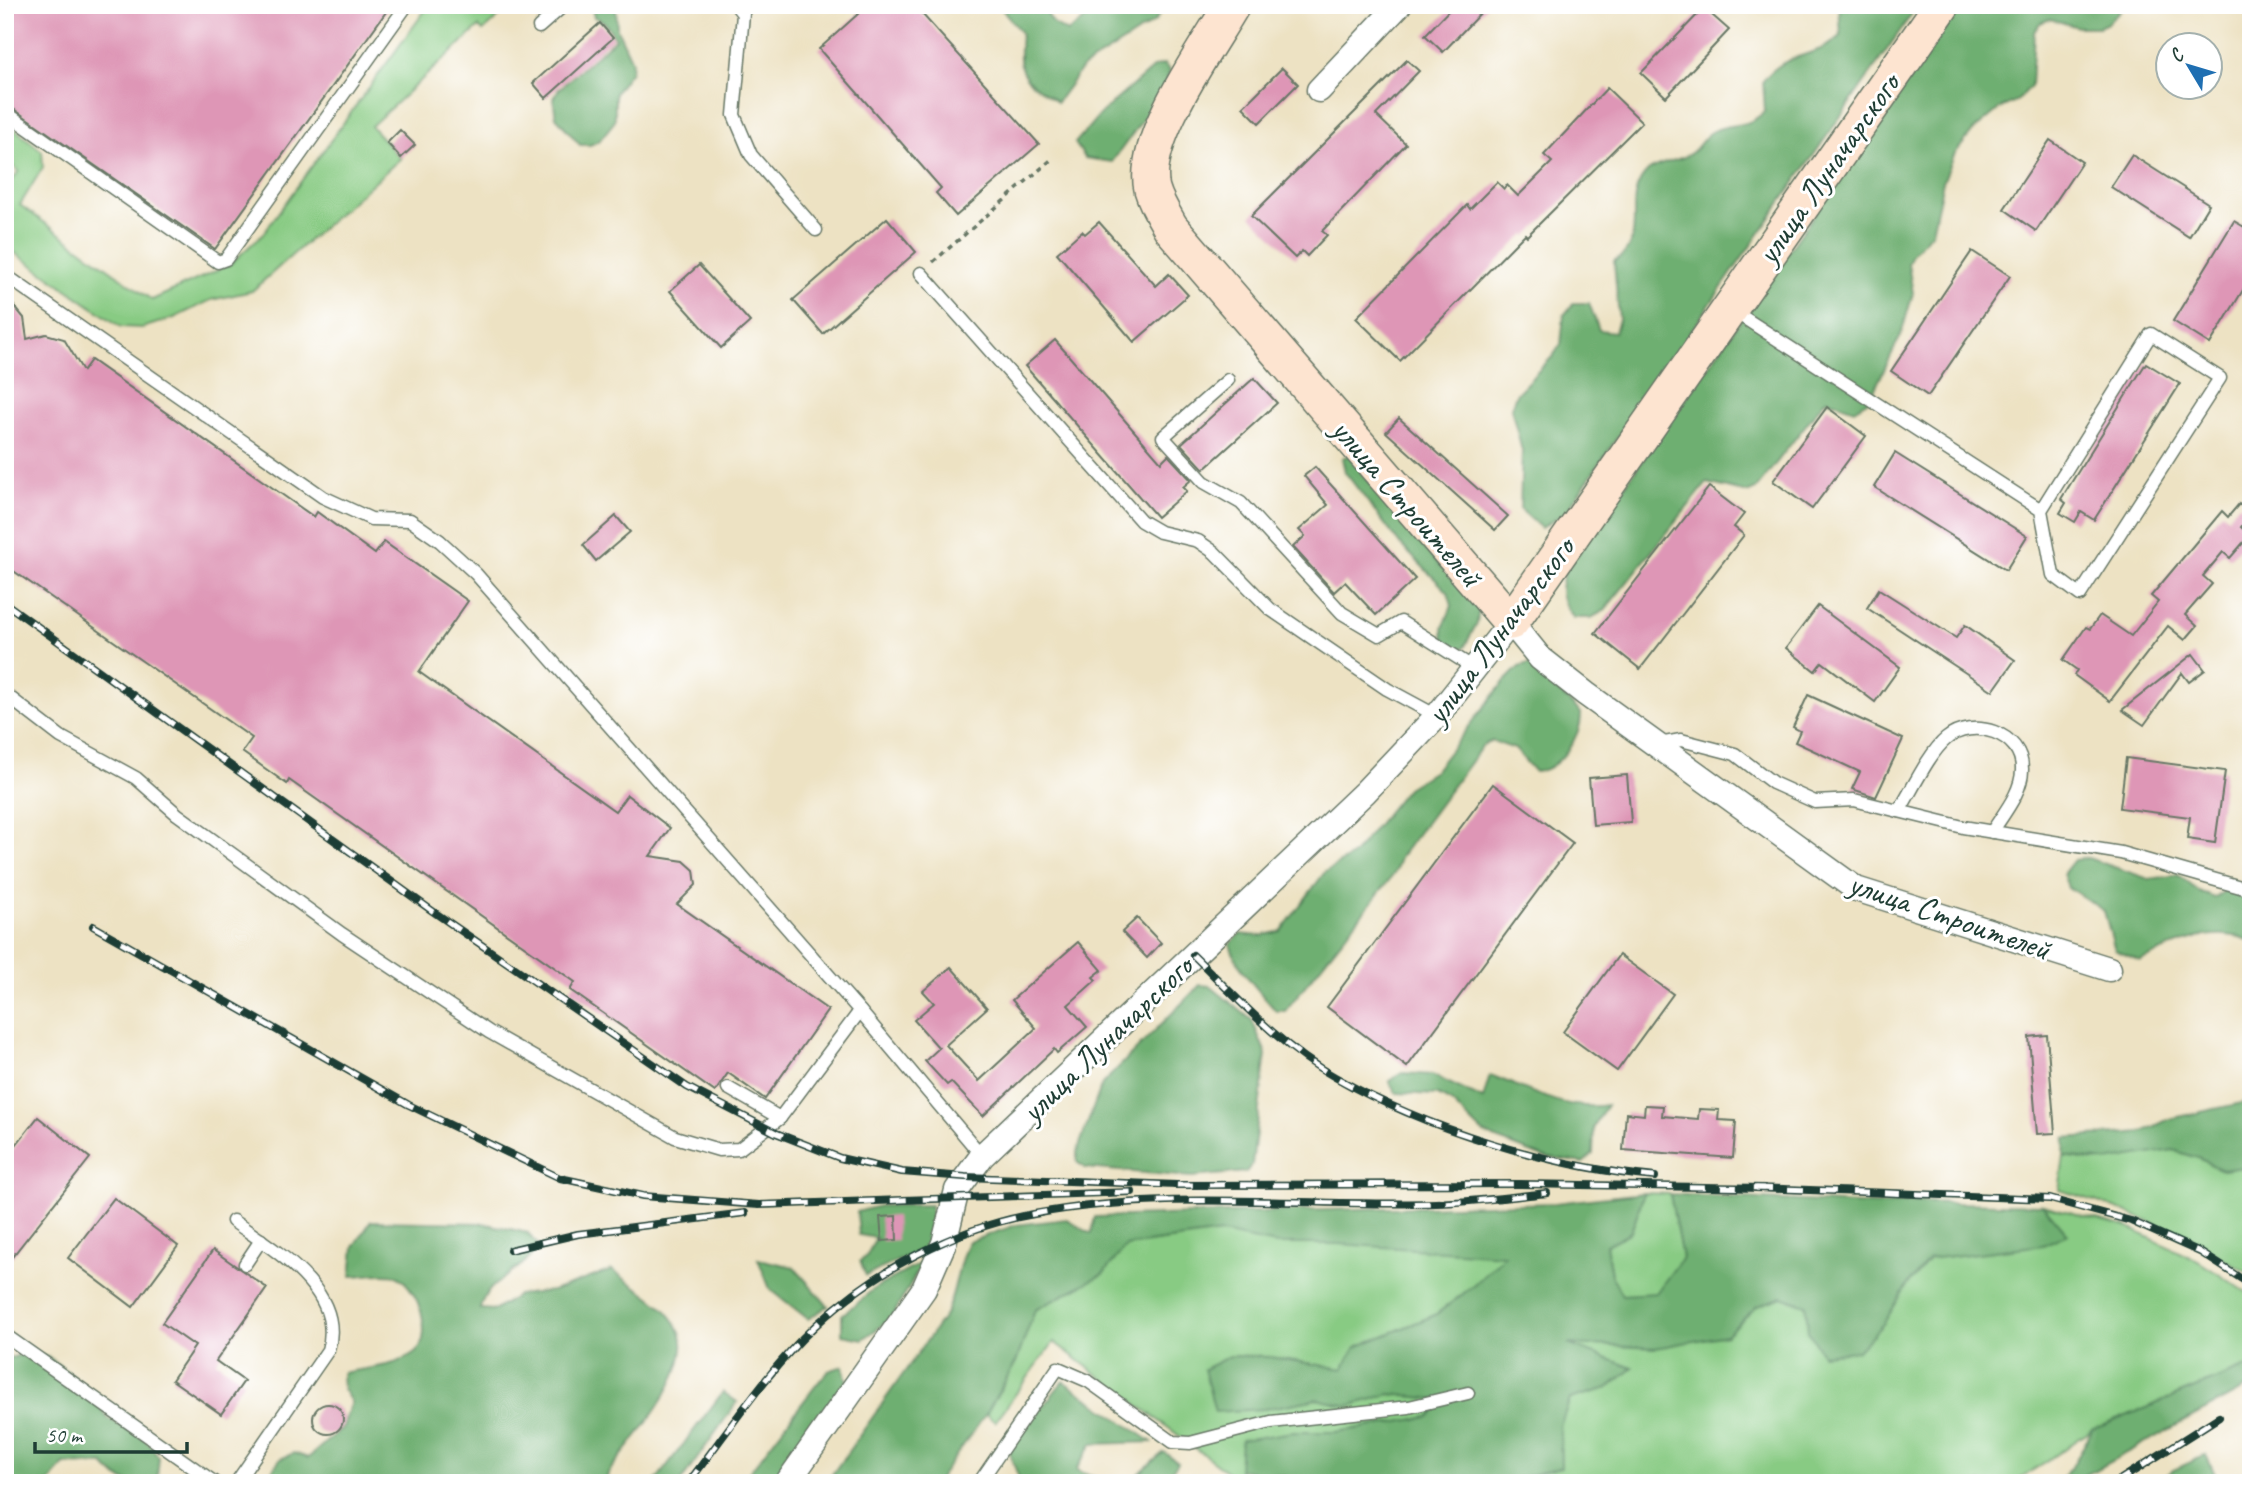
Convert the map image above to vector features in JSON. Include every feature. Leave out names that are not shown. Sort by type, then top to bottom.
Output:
[{"type":"main road","name":"улица Строителей","points":[[1232,5],[1159,135],[1151,176],[1158,205],[1171,228],[1511,622]]},
{"type":"main road","name":"улица Луначарского","points":[[1511,622],[1942,5]]},
{"type":"street","points":[[1319,90],[1399,5]]},
{"type":"street","name":"улица Луначарского","points":[[787,1483],[924,1289],[944,1243],[950,1213],[965,1177],[982,1156],[1364,793],[1437,716],[1511,622]]},
{"type":"street","name":"улица Строителей","points":[[1511,622],[1540,658],[1654,745],[1856,889],[2109,969]]},
{"type":"lane","points":[[5,112],[218,262],[226,259],[407,5]]},
{"type":"lane","points":[[539,27],[564,5]]},
{"type":"lane","points":[[736,5],[743,14],[734,115],[751,155],[816,230]]},
{"type":"lane","points":[[921,273],[1141,521],[1160,532],[1198,541],[1270,609],[1387,689],[1437,716]]},
{"type":"lane","points":[[5,275],[323,497],[371,519],[410,520],[440,541],[476,574],[982,1156]]},
{"type":"lane","points":[[1729,308],[2041,510],[2053,575],[2080,595],[2220,379],[2151,334],[2041,510]]},
{"type":"lane","points":[[1228,380],[1163,437],[1204,482],[1241,503],[1342,613],[1379,635],[1401,622],[1474,668]]},
{"type":"lane","points":[[5,694],[61,737],[136,778],[177,814],[309,910],[489,1032],[675,1137],[719,1150],[740,1149],[780,1118],[859,1012]]},
{"type":"lane","points":[[1899,811],[1943,741],[1959,730],[1984,728],[2010,743],[2021,759],[2023,772],[2015,794],[1992,832]]},
{"type":"lane","points":[[1654,745],[1681,740],[1735,754],[1773,783],[1815,802],[1854,800],[1992,832],[2121,853],[2251,890]]},
{"type":"lane","points":[[728,1088],[780,1118]]},
{"type":"lane","points":[[233,1221],[305,1276],[321,1298],[331,1322],[332,1335],[328,1350],[236,1483]]},
{"type":"lane","points":[[245,1264],[261,1240]]},
{"type":"lane","points":[[5,1335],[215,1483]]},
{"type":"lane","points":[[979,1483],[1058,1368],[1088,1381],[1173,1441],[1190,1443],[1271,1422],[1409,1407],[1468,1393]]},
{"type":"path","points":[[921,273],[1052,159]]},
{"type":"green space","points":[[429,5],[512,5],[483,31],[479,27],[371,126],[401,158],[252,291],[211,300],[174,318],[142,328],[121,327],[5,246],[5,190],[19,171],[5,161],[5,121],[42,151],[43,167],[20,205],[152,300],[229,265],[262,235]]},
{"type":"green space","points":[[591,5],[616,5],[617,29],[632,61],[631,71],[615,93],[615,121],[599,141],[580,145],[556,117],[553,98],[559,89],[616,38],[603,21],[594,17]]},
{"type":"green space","points":[[999,5],[1041,5],[1054,24],[1067,32],[1106,5],[1167,5],[1154,22],[1082,68],[1057,102],[1024,75],[1020,60],[1021,33]]},
{"type":"green space","points":[[1839,5],[1918,5],[1565,513],[1541,528],[1520,509],[1522,451],[1511,408],[1516,394],[1561,344],[1564,315],[1574,303],[1589,303],[1599,330],[1615,332],[1619,319],[1614,261],[1625,252],[1631,242],[1635,194],[1639,182],[1648,171],[1688,155],[1711,132],[1744,124],[1765,111],[1763,81],[1772,71],[1792,59],[1831,44],[1841,36]]},
{"type":"green space","points":[[1961,5],[2125,5],[2108,23],[2099,27],[2078,27],[2050,19],[2040,23],[2034,32],[2031,86],[2018,100],[1999,109],[1973,131],[1954,155],[1943,182],[1932,232],[1912,254],[1908,264],[1913,293],[1901,335],[1870,399],[1854,409],[1826,399],[1756,489],[1747,493],[1707,483],[1604,611],[1591,618],[1574,618],[1562,596],[1561,584],[1565,571]]},
{"type":"green space","points":[[1164,64],[1170,71],[1160,96],[1112,162],[1085,158],[1075,143],[1101,113],[1154,67]]},
{"type":"green space","points":[[1349,455],[1388,507],[1479,609],[1477,623],[1464,648],[1457,650],[1444,643],[1443,628],[1452,606],[1448,592],[1400,544],[1345,472],[1342,458]]},
{"type":"green space","points":[[1529,664],[1581,713],[1578,732],[1567,750],[1552,765],[1535,772],[1515,749],[1492,741],[1483,745],[1401,856],[1394,874],[1285,1011],[1276,1011],[1243,971],[1230,944],[1240,934],[1261,936],[1281,931],[1325,872],[1353,855],[1407,788],[1434,771],[1504,682],[1519,667]]},
{"type":"green space","points":[[2088,858],[2149,879],[2178,875],[2201,893],[2215,898],[2227,889],[2251,901],[2251,941],[2237,936],[2208,936],[2181,943],[2140,961],[2115,950],[2104,911],[2068,887],[2063,874],[2074,860]]},
{"type":"green space","points":[[1200,985],[1210,986],[1252,1020],[1266,1054],[1252,1164],[1246,1172],[1192,1177],[1085,1168],[1077,1162],[1077,1152],[1102,1084]]},
{"type":"green space","points":[[1402,1073],[1432,1075],[1483,1099],[1490,1075],[1562,1102],[1607,1105],[1594,1127],[1593,1154],[1583,1163],[1543,1157],[1482,1132],[1451,1102],[1438,1095],[1396,1093],[1389,1081]]},
{"type":"green space","points":[[2251,1101],[2251,1166],[2222,1170],[2173,1150],[2107,1161],[2064,1156],[2065,1138],[2143,1132],[2169,1119]]},
{"type":"green space","points":[[2173,1150],[2222,1170],[2251,1166],[2251,1275],[2158,1225],[2059,1190],[2064,1156],[2094,1161]]},
{"type":"green space","points":[[1644,1193],[1670,1194],[1682,1258],[1657,1294],[1621,1295],[1611,1275],[1606,1245],[1631,1232]]},
{"type":"green space","points":[[1644,1193],[1631,1232],[1606,1245],[1611,1275],[1622,1295],[1656,1293],[1682,1258],[1670,1194],[1876,1205],[1913,1202],[2043,1205],[2068,1234],[2043,1245],[1929,1259],[1906,1287],[1884,1323],[1857,1351],[1822,1354],[1808,1331],[1806,1305],[1782,1297],[1757,1306],[1726,1335],[1656,1348],[1568,1344],[1633,1368],[1608,1388],[1570,1399],[1560,1426],[1561,1467],[1500,1483],[1298,1483],[1288,1477],[1239,1470],[1241,1440],[1293,1432],[1337,1432],[1429,1417],[1444,1400],[1390,1394],[1348,1406],[1317,1399],[1264,1409],[1215,1412],[1204,1369],[1230,1356],[1270,1357],[1343,1369],[1356,1347],[1435,1315],[1472,1287],[1505,1255],[1338,1244],[1276,1244],[1221,1233],[1126,1246],[1103,1274],[1035,1310],[1016,1362],[986,1414],[936,1483],[826,1483],[945,1315],[968,1242],[1016,1225],[1067,1219],[1091,1234],[1095,1217],[1555,1203]]},
{"type":"green space","points":[[931,1205],[931,1245],[866,1276],[860,1261],[866,1257],[876,1238],[859,1235],[857,1212],[879,1206]]},
{"type":"green space","points":[[2043,1205],[2127,1227],[2198,1261],[2251,1295],[2251,1365],[2092,1430],[2014,1483],[1500,1483],[1561,1467],[1560,1426],[1570,1399],[1608,1388],[1633,1368],[1563,1343],[1726,1335],[1757,1306],[1782,1297],[1807,1305],[1808,1331],[1906,1287],[1929,1259],[2067,1233]]},
{"type":"green space","points":[[371,1221],[483,1223],[528,1233],[538,1245],[532,1255],[489,1290],[480,1309],[495,1310],[518,1295],[552,1291],[612,1270],[668,1313],[680,1332],[682,1348],[678,1366],[658,1406],[608,1473],[606,1483],[264,1483],[280,1459],[294,1453],[308,1458],[343,1427],[351,1402],[343,1389],[342,1373],[408,1358],[421,1345],[424,1335],[421,1310],[410,1288],[402,1280],[389,1274],[351,1276],[354,1247]]},
{"type":"green space","points":[[1221,1233],[1506,1255],[1472,1287],[1435,1315],[1356,1347],[1343,1369],[1270,1357],[1230,1356],[1204,1369],[1264,1409],[1317,1399],[1348,1406],[1390,1394],[1445,1400],[1430,1417],[1337,1432],[1293,1432],[1239,1470],[1242,1483],[1054,1342],[995,1422],[986,1414],[1016,1362],[1035,1310],[1103,1274],[1126,1246]]},
{"type":"green space","points":[[758,1259],[794,1267],[828,1306],[808,1319],[770,1289]]},
{"type":"green space","points":[[923,1262],[891,1319],[863,1339],[842,1335],[842,1315],[875,1288]]},
{"type":"green space","points":[[29,1353],[50,1358],[84,1385],[109,1419],[146,1440],[159,1457],[157,1478],[134,1483],[116,1476],[104,1465],[64,1464],[49,1483],[5,1483],[5,1359]]},
{"type":"green space","points":[[2251,1365],[2251,1385],[2071,1483],[2064,1483],[2062,1478],[2074,1464],[2092,1430]]},
{"type":"green space","points":[[843,1366],[847,1382],[774,1483],[741,1483],[828,1371]]},
{"type":"green space","points":[[1063,1381],[1152,1442],[1092,1444],[1076,1470],[1109,1483],[1021,1483],[1008,1450]]},
{"type":"green space","points":[[723,1392],[737,1402],[680,1483],[654,1483]]},
{"type":"green space","points":[[1164,1452],[1178,1463],[1162,1483],[1128,1483]]},
{"type":"green space","points":[[2206,1455],[2215,1474],[2208,1483],[2157,1483],[2173,1470]]},
{"type":"building","points":[[5,5],[391,5],[215,249],[5,103]]},
{"type":"building","points":[[868,5],[914,5],[1039,144],[956,216],[936,193],[941,188],[819,49]]},
{"type":"building","points":[[1454,5],[1488,5],[1443,52],[1425,35]]},
{"type":"building","points":[[1704,8],[1729,30],[1666,97],[1641,73]]},
{"type":"building","points":[[600,23],[613,38],[546,98],[533,83]]},
{"type":"building","points":[[1407,60],[1419,71],[1376,115],[1406,144],[1322,231],[1327,235],[1307,256],[1302,251],[1295,258],[1251,216]]},
{"type":"building","points":[[1282,68],[1298,84],[1259,123],[1243,107]]},
{"type":"building","points":[[1607,88],[1642,122],[1527,236],[1525,234],[1400,361],[1356,318],[1467,205],[1470,209],[1497,182],[1504,189],[1507,185],[1518,196],[1552,162],[1544,155]]},
{"type":"building","points":[[400,130],[415,145],[401,158],[387,143]]},
{"type":"building","points":[[2050,140],[2082,162],[2036,231],[2004,209]]},
{"type":"building","points":[[2132,155],[2209,204],[2189,237],[2111,187]]},
{"type":"building","points":[[887,218],[916,252],[823,334],[793,300]]},
{"type":"building","points":[[2234,221],[2251,231],[2251,277],[2210,344],[2173,321]]},
{"type":"building","points":[[1099,222],[1156,286],[1169,274],[1188,295],[1134,342],[1057,253],[1082,231],[1085,234]]},
{"type":"building","points":[[1972,251],[2010,276],[1928,396],[1891,371]]},
{"type":"building","points":[[699,265],[750,322],[721,348],[670,291]]},
{"type":"building","points":[[5,295],[24,318],[27,339],[46,334],[64,339],[83,371],[91,360],[314,517],[317,512],[375,554],[384,542],[468,601],[419,672],[615,811],[627,795],[670,828],[650,856],[684,861],[694,870],[696,885],[677,904],[828,1010],[765,1099],[728,1073],[715,1092],[570,990],[575,982],[289,780],[287,784],[242,752],[252,738],[5,565]]},
{"type":"building","points":[[1055,340],[1161,462],[1168,455],[1191,480],[1183,487],[1187,491],[1157,517],[1025,366]]},
{"type":"building","points":[[2146,363],[2180,384],[2094,520],[2081,512],[2075,522],[2060,513],[2066,503],[2061,499]]},
{"type":"building","points":[[1254,378],[1277,403],[1204,469],[1181,444]]},
{"type":"building","points":[[1827,407],[1866,436],[1812,509],[1773,481]]},
{"type":"building","points":[[1399,418],[1508,516],[1495,530],[1386,432]]},
{"type":"building","points":[[1895,453],[2027,536],[2006,570],[1874,487]]},
{"type":"building","points":[[1315,467],[1415,579],[1376,615],[1345,582],[1334,592],[1293,547],[1305,536],[1299,530],[1328,505],[1304,476]]},
{"type":"building","points":[[1709,487],[1744,514],[1734,527],[1744,535],[1640,669],[1595,633]]},
{"type":"building","points":[[2239,504],[2251,514],[2241,527],[2250,535],[2230,558],[2223,552],[2203,576],[2212,584],[2185,615],[2197,626],[2185,640],[2168,626],[2110,701],[2074,675],[2077,670],[2063,660],[2086,627],[2090,629],[2100,615],[2131,636],[2158,602],[2151,596],[2222,511],[2228,517]]},
{"type":"building","points":[[616,516],[630,532],[596,561],[583,545]]},
{"type":"building","points":[[1879,589],[1956,638],[1965,625],[2015,660],[1993,691],[1867,608]]},
{"type":"building","points":[[1818,606],[1900,667],[1875,702],[1822,662],[1815,671],[1786,648]]},
{"type":"building","points":[[2193,654],[2205,670],[2189,682],[2182,673],[2144,725],[2122,710]]},
{"type":"building","points":[[1808,695],[1903,739],[1876,797],[1852,789],[1860,772],[1795,742],[1800,731],[1793,727]]},
{"type":"building","points":[[2126,758],[2225,771],[2215,843],[2187,839],[2190,817],[2120,808]]},
{"type":"building","points":[[1627,775],[1631,822],[1593,825],[1589,778]]},
{"type":"building","points":[[1493,784],[1573,843],[1407,1067],[1327,1007]]},
{"type":"building","points":[[1137,918],[1161,943],[1147,958],[1122,932]]},
{"type":"building","points":[[1078,942],[1102,970],[1093,977],[1096,980],[1068,1005],[1087,1027],[1057,1053],[1054,1049],[983,1116],[951,1082],[947,1085],[925,1061],[939,1048],[914,1020],[934,1003],[923,991],[951,967],[987,1008],[946,1045],[979,1081],[1036,1028],[1012,1000]]},
{"type":"building","points":[[1619,955],[1673,994],[1617,1071],[1563,1032]]},
{"type":"building","points":[[2047,1035],[2055,1133],[2037,1134],[2029,1037]]},
{"type":"building","points":[[1645,1105],[1663,1106],[1662,1116],[1698,1119],[1699,1109],[1719,1110],[1718,1120],[1736,1121],[1733,1158],[1623,1150],[1626,1113],[1644,1115]]},
{"type":"building","points":[[38,1117],[90,1158],[5,1266],[5,1159]]},
{"type":"building","points":[[114,1198],[178,1246],[133,1307],[68,1258]]},
{"type":"building","points":[[896,1216],[897,1240],[882,1241],[880,1217]]},
{"type":"building","points":[[213,1250],[267,1288],[216,1361],[244,1381],[221,1414],[172,1380],[195,1346],[162,1323]]},
{"type":"building","points":[[328,1404],[338,1409],[343,1419],[338,1429],[328,1434],[318,1429],[313,1419],[318,1409]]},
{"type":"railway","points":[[5,603],[431,910],[687,1087],[776,1133],[840,1158],[902,1172],[1177,1185],[1520,1184],[1764,1188]]},
{"type":"railway","points":[[93,926],[409,1105],[560,1178],[643,1196],[759,1205],[1132,1192]]},
{"type":"railway","points":[[1193,955],[1296,1051],[1315,1065],[1371,1096],[1449,1129],[1532,1155],[1615,1172],[1655,1177]]},
{"type":"railway","points":[[1756,1188],[2050,1199],[2131,1221],[2200,1252],[2251,1285]]},
{"type":"railway","points":[[688,1483],[764,1382],[815,1326],[863,1287],[889,1270],[945,1241],[975,1230],[1034,1214],[1134,1202],[1436,1203],[1547,1193]]},
{"type":"railway","points":[[510,1250],[578,1234],[745,1213]]},
{"type":"railway","points":[[2115,1483],[2219,1417]]}]
